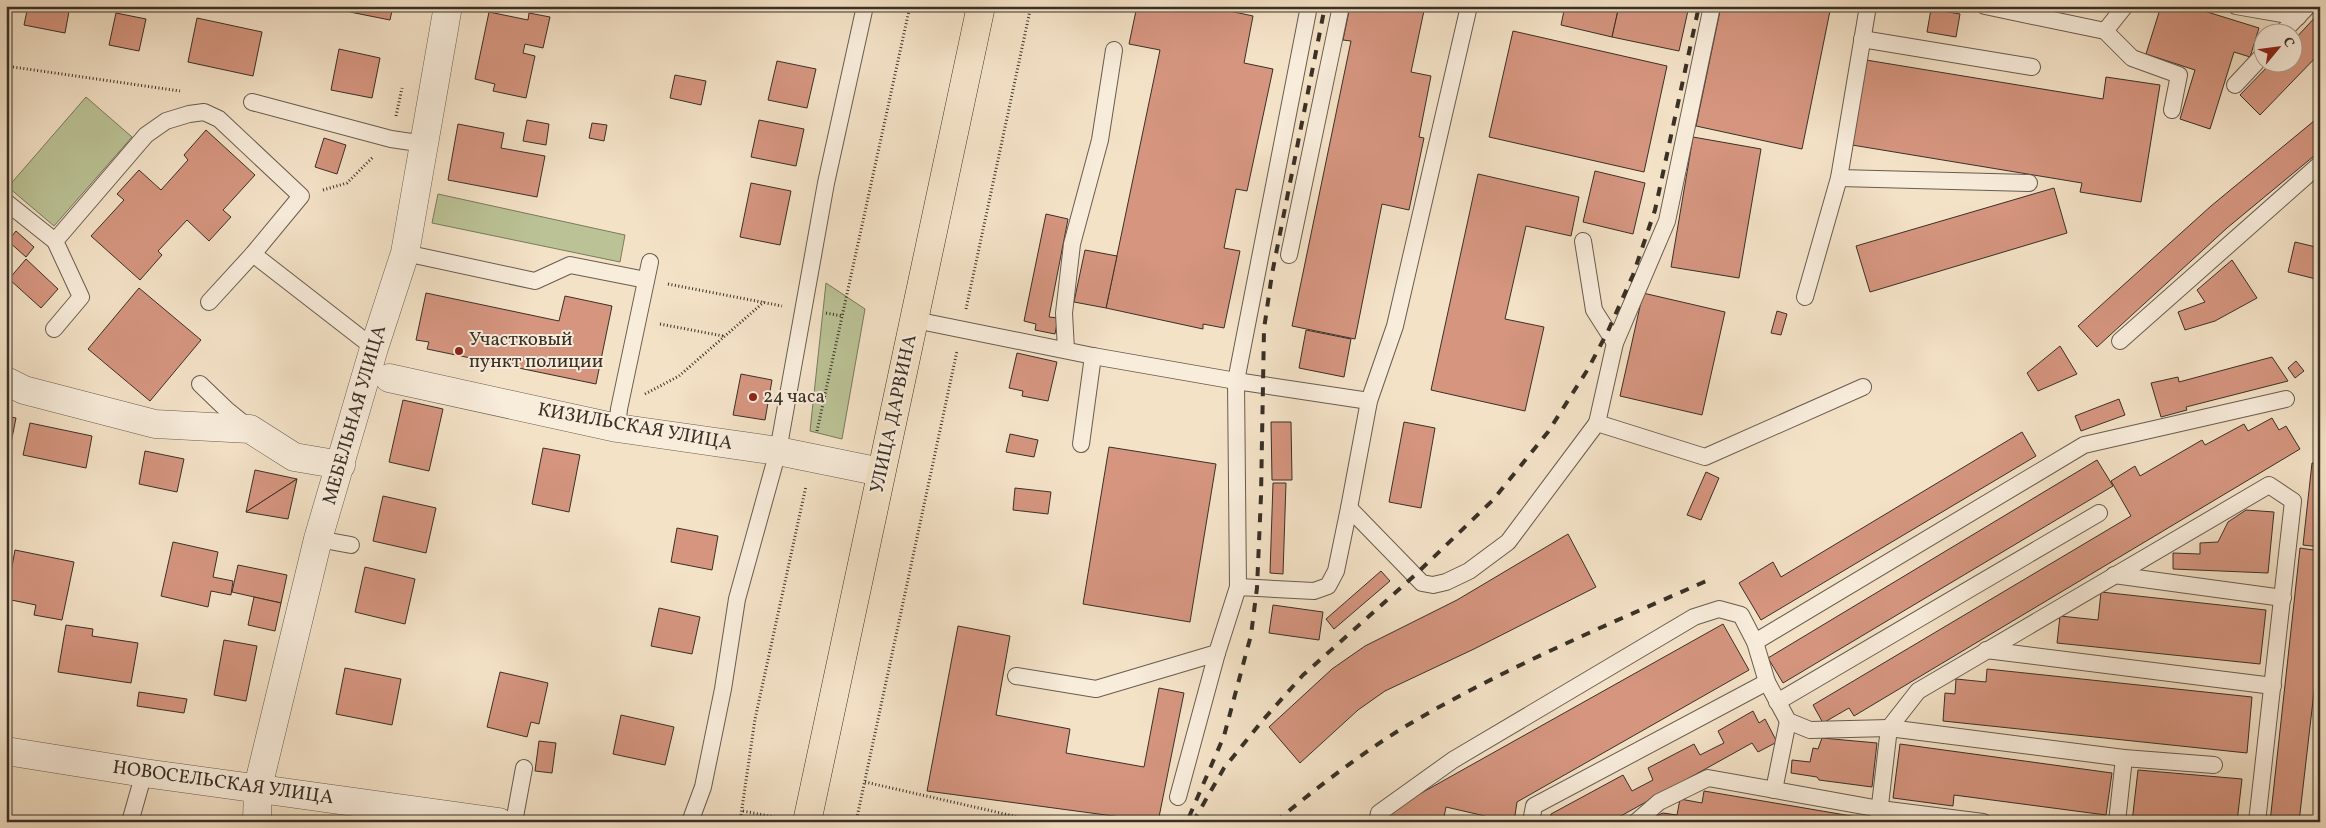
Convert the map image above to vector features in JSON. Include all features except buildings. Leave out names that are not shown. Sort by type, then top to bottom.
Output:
[{"type":"main road","name":"УЛИЦА ДАРВИНА","points":[[797,821],[881,472],[981,6]]},
{"type":"street","name":"МЕБЕЛЬНАЯ УЛИЦА","points":[[257,822],[258,788],[318,539],[374,348],[405,253],[448,6]]},
{"type":"street","name":"КИЗИЛЬСКАЯ УЛИЦА","points":[[389,378],[618,418],[881,472]]},
{"type":"street","points":[[6,381],[24,390],[155,424],[250,429],[294,457],[341,465]]},
{"type":"street","name":"НОВОСЕЛЬСКАЯ УЛИЦА","points":[[6,751],[144,773],[499,822]]},
{"type":"lane","points":[[690,822],[703,787],[737,599],[778,452],[826,183],[865,6]]},
{"type":"lane","points":[[1178,797],[1217,653],[1238,587],[1236,381],[1310,6]]},
{"type":"lane","points":[[1289,255],[1340,6]]},
{"type":"lane","points":[[1238,587],[1314,591],[1328,586],[1336,570],[1369,400],[1395,326],[1469,6]]},
{"type":"lane","points":[[1349,508],[1422,583],[1433,585],[1446,582],[1469,572],[1508,542],[1597,422],[1615,343],[1667,222],[1712,6]]},
{"type":"lane","points":[[1805,297],[1839,178],[1868,6]]},
{"type":"lane","points":[[1985,6],[2105,31],[2132,58],[2179,75],[2172,110]]},
{"type":"lane","points":[[2105,31],[2125,6]]},
{"type":"lane","points":[[2236,6],[2303,12]]},
{"type":"lane","points":[[2293,22],[2303,12]]},
{"type":"lane","points":[[1862,39],[2032,67]]},
{"type":"lane","points":[[1066,350],[1064,313],[1072,244],[1100,140],[1114,50]]},
{"type":"lane","points":[[2235,85],[2254,65]]},
{"type":"lane","points":[[252,102],[391,139],[425,144]]},
{"type":"lane","points":[[55,241],[146,135],[166,122],[189,114],[204,112],[219,119],[301,196],[253,254],[209,302]]},
{"type":"lane","points":[[2120,341],[2320,164]]},
{"type":"lane","points":[[1839,178],[2029,183]]},
{"type":"lane","points":[[6,202],[55,241],[81,297],[54,329]]},
{"type":"lane","points":[[1583,242],[1594,310],[1615,343]]},
{"type":"lane","points":[[405,253],[535,281],[570,265],[646,280]]},
{"type":"lane","points":[[253,254],[374,348]]},
{"type":"lane","points":[[618,418],[650,262]]},
{"type":"lane","points":[[915,320],[1093,356],[1236,381],[1369,400]]},
{"type":"lane","points":[[1081,444],[1093,356]]},
{"type":"lane","points":[[200,384],[250,429]]},
{"type":"lane","points":[[1597,422],[1704,457],[1863,387]]},
{"type":"lane","points":[[1755,642],[2084,445],[2286,399]]},
{"type":"lane","points":[[1879,815],[1889,728],[1918,691],[2269,486],[2293,501],[2257,822]]},
{"type":"lane","points":[[1777,702],[2099,513]]},
{"type":"lane","points":[[318,539],[351,546]]},
{"type":"lane","points":[[2114,575],[2282,598]]},
{"type":"lane","points":[[1376,822],[1379,813],[1452,760],[1694,617],[1719,609],[1741,615],[1755,642],[1768,682],[1788,721],[1810,730],[1889,728],[2124,758],[2214,765]]},
{"type":"lane","points":[[1986,650],[2273,686]]},
{"type":"lane","points":[[1016,676],[1096,689],[1217,653]]},
{"type":"lane","points":[[1531,822],[1534,806],[1768,682]]},
{"type":"lane","points":[[1774,790],[1788,721]]},
{"type":"lane","points":[[2117,822],[2124,758]]},
{"type":"lane","points":[[514,822],[524,768]]},
{"type":"lane","points":[[130,822],[144,773]]},
{"type":"lane","points":[[1636,822],[1659,802],[1708,778],[1774,790],[1879,815],[1983,822]]},
{"type":"path","points":[[740,822],[755,719],[910,6]]},
{"type":"path","points":[[856,822],[1031,6]]},
{"type":"path","points":[[6,66],[183,92]]},
{"type":"path","points":[[646,280],[842,316]]},
{"type":"path","points":[[618,418],[679,376],[764,302]]},
{"type":"path","points":[[637,320],[723,336]]},
{"type":"path","points":[[865,782],[1040,822]]},
{"type":"path","points":[[743,811],[797,821]]},
{"type":"green space","points":[[86,97],[132,137],[54,226],[8,187]]},
{"type":"green space","points":[[438,194],[625,235],[620,262],[432,223]]},
{"type":"green space","points":[[826,283],[865,309],[842,439],[810,431]]},
{"type":"railway","points":[[1189,817],[1224,736],[1251,635],[1257,588],[1261,496],[1264,329],[1272,274],[1325,6]]},
{"type":"railway","points":[[1193,822],[1224,768],[1303,675],[1414,576],[1493,500],[1548,432],[1588,369],[1608,331],[1633,275],[1655,210],[1699,6]]},
{"type":"railway","points":[[1275,822],[1372,748],[1443,705],[1557,648],[1713,578]]},
{"type":"place","name":"Участковый пункт полиции","points":[[459,351]]},
{"type":"place","name":"24 часа","points":[[753,397]]}]
